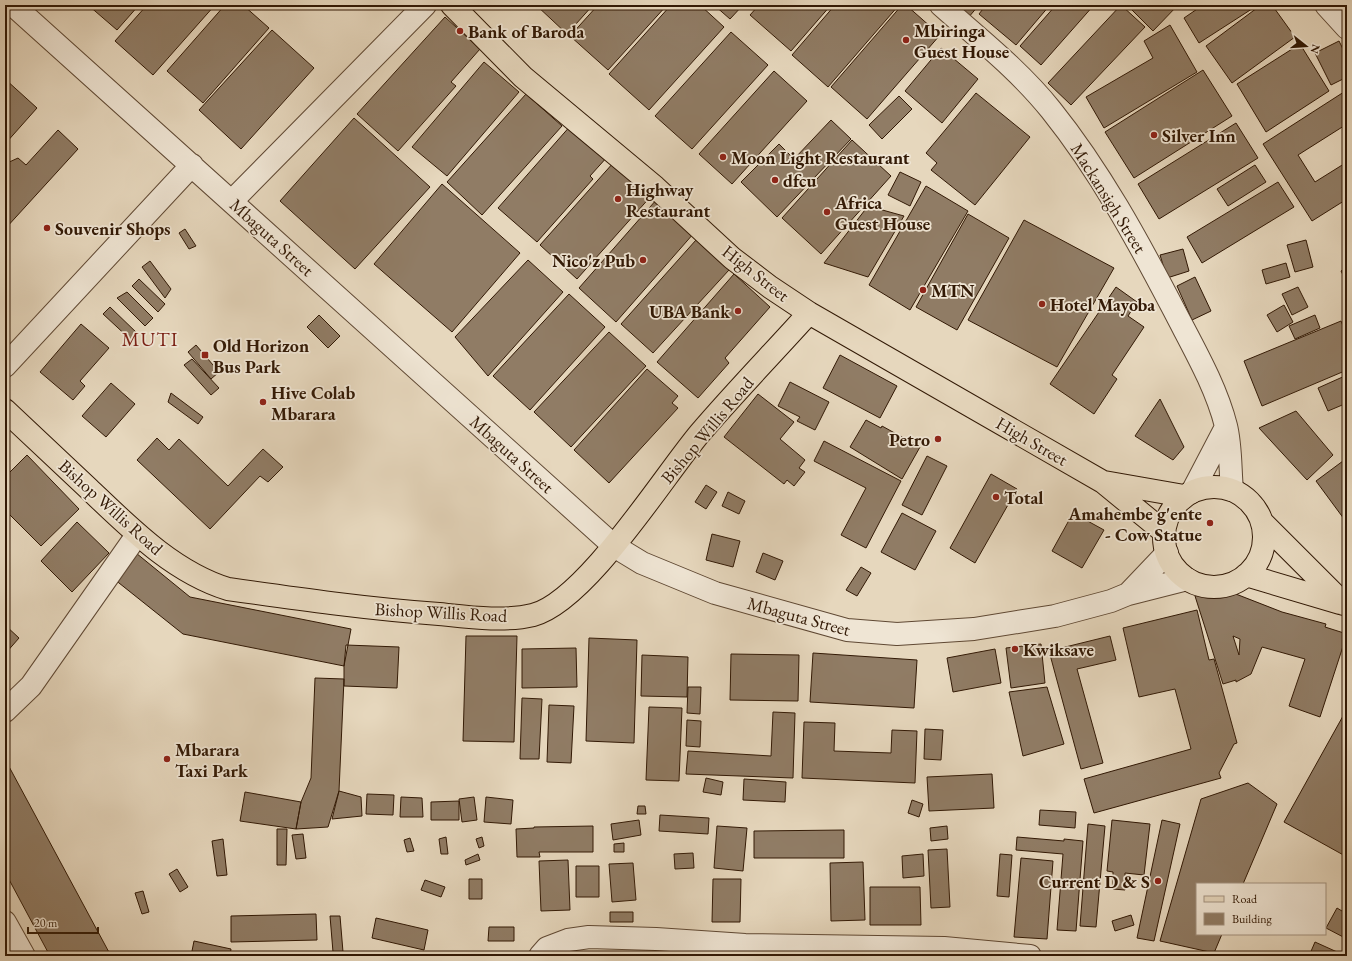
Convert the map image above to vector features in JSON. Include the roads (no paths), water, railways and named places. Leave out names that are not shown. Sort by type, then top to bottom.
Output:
[{"type":"main road","name":"High Street","points":[[452,5],[523,77],[655,187],[732,258],[770,287],[809,313],[1103,482],[1165,542]]},
{"type":"main road","name":"Bishop Willis Road","points":[[5,410],[137,535],[197,578],[228,589],[381,610],[499,618],[533,615],[549,608],[582,580],[614,546],[699,434],[809,313]]},
{"type":"main road","name":"High Street","points":[[1103,482],[1188,494]]},
{"type":"main road","points":[[1262,522],[1264,541],[1258,560],[1246,575],[1232,583],[1217,587],[1202,585],[1187,579],[1174,568],[1165,542],[1170,512],[1188,494],[1212,486],[1232,490],[1242,495],[1250,502],[1262,522],[1345,605]]},
{"type":"main road","points":[[1246,575],[1345,605]]},
{"type":"street","name":"Mbaguta Street","points":[[13,5],[614,546],[642,563],[715,594],[847,630],[897,634],[974,629],[1055,616],[1111,601],[1128,594],[1187,579]]},
{"type":"street","points":[[232,201],[425,5]]},
{"type":"street","name":"Mackansigh Street","points":[[941,5],[1015,72],[1050,109],[1085,156],[1136,238],[1196,353],[1215,394],[1226,427],[1232,490]]},
{"type":"street","points":[[1326,5],[1347,28]]},
{"type":"street","points":[[5,366],[192,165]]},
{"type":"street","points":[[1188,494],[1226,427]]},
{"type":"street","points":[[5,711],[31,686],[137,535]]},
{"type":"street","name":"Mbaguta Street","points":[[1128,594],[1165,542]]},
{"type":"street","points":[[5,922],[24,956]]},
{"type":"street","points":[[540,956],[546,948],[568,940],[588,937],[656,939],[745,945],[944,948],[1030,956]]},
{"type":"place","name":"Bank of Baroda","points":[[460,31]]},
{"type":"place","name":"Mbiringa Guest House","points":[[906,40]]},
{"type":"place","name":"Silver Inn","points":[[1154,135]]},
{"type":"place","name":"Moon Light Restaurant","points":[[723,157]]},
{"type":"place","name":"dfcu","points":[[775,180]]},
{"type":"place","name":"Highway Restaurant","points":[[618,199]]},
{"type":"place","name":"Africa Guest House","points":[[827,212]]},
{"type":"place","name":"Souvenir Shops","points":[[47,228]]},
{"type":"place","name":"Nico'z Pub","points":[[643,260]]},
{"type":"place","name":"MTN","points":[[923,290]]},
{"type":"place","name":"Hotel Mayoba","points":[[1042,304]]},
{"type":"place","name":"UBA Bank","points":[[738,311]]},
{"type":"place","name":"Old Horizon Bus Park","points":[[205,355]]},
{"type":"place","name":"Hive Colab Mbarara","points":[[263,402]]},
{"type":"place","name":"Petro","points":[[938,439]]},
{"type":"place","name":"Total","points":[[996,497]]},
{"type":"place","name":"Amahembe g'ente - Cow Statue","points":[[1210,523]]},
{"type":"place","name":"Kwiksave","points":[[1015,649]]},
{"type":"place","name":"Mbarara Taxi Park","points":[[167,759]]},
{"type":"place","name":"Current D & S","points":[[1158,881]]},
{"type":"district","name":"MUTI","points":[[150,339]]}]
